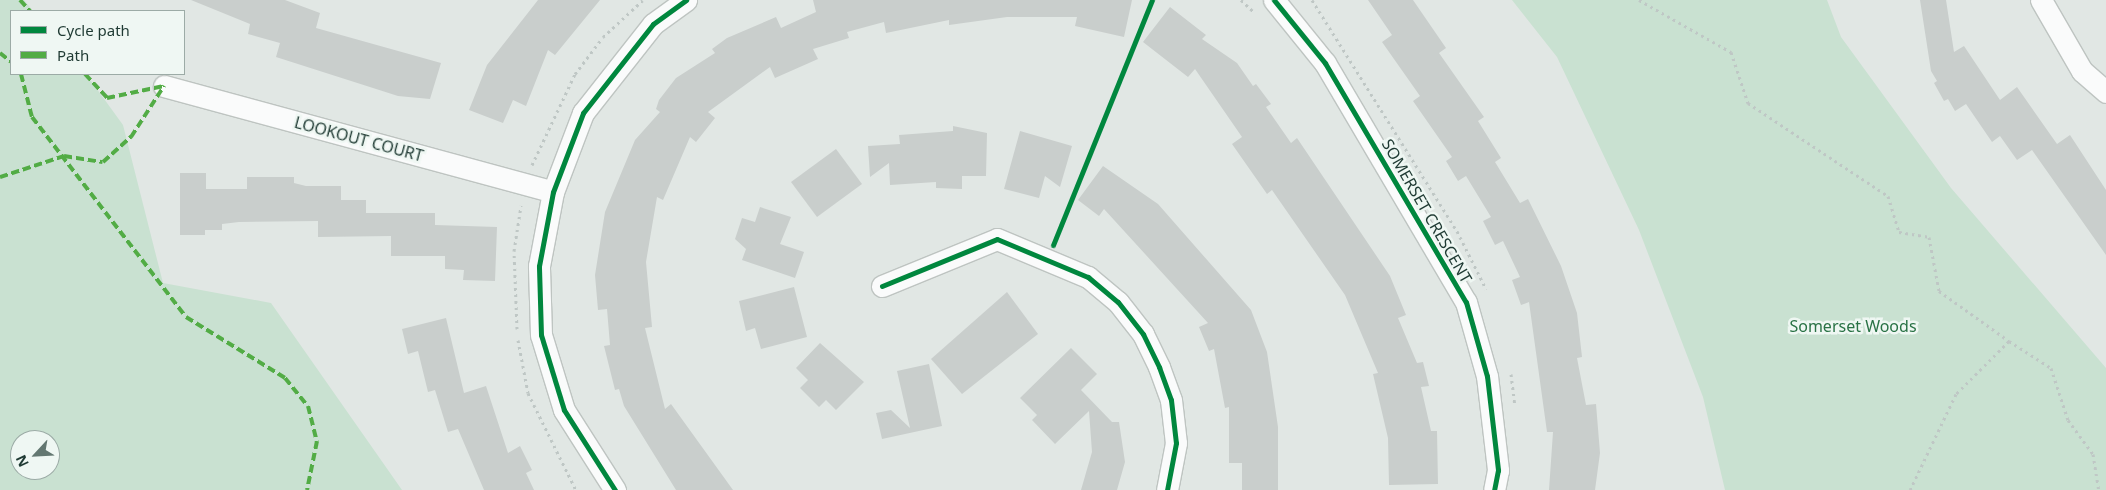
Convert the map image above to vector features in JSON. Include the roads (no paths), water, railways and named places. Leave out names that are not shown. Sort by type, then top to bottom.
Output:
[{"type":"street","points":[[615,490],[564,410],[542,335],[539,266],[554,192],[584,113],[653,24],[686,0]]},
{"type":"street","name":"SOMERSET CRESCENT","points":[[1274,0],[1325,63],[1466,302],[1487,376],[1498,470],[1494,490]]},
{"type":"street","points":[[2041,0],[2082,70],[2106,92]]},
{"type":"street","name":"LOOKOUT COURT","points":[[164,86],[554,192]]},
{"type":"street","points":[[882,286],[996,239],[1088,277],[1118,302],[1143,334],[1159,367],[1171,400],[1176,443],[1168,490]]},
{"type":"park label","name":"Somerset Woods","points":[[1853,326]]}]
